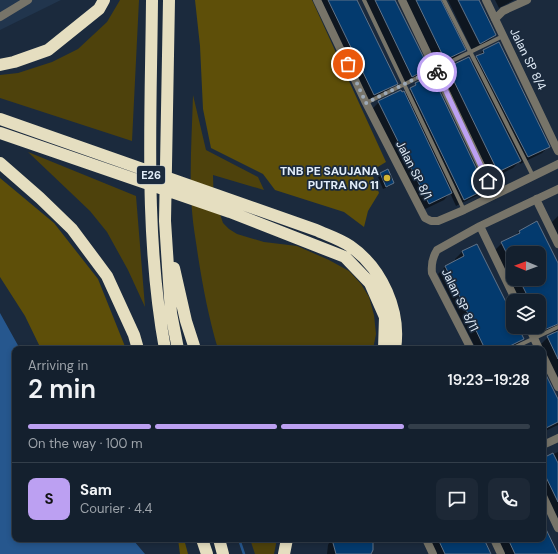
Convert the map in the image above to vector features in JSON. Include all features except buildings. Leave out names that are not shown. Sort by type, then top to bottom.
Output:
[{"type":"highway","points":[[0,65],[14,62],[48,50],[99,9],[104,0]]},
{"type":"highway","name":"E26","points":[[152,0],[150,134],[152,221],[159,314],[165,346]]},
{"type":"highway","name":"E26","points":[[169,0],[165,221],[171,313],[177,346]]},
{"type":"highway","points":[[0,119],[49,143],[232,206],[316,230],[349,246],[362,256],[373,268],[391,301],[395,319],[397,339],[396,346]]},
{"type":"highway","points":[[0,133],[49,143]]},
{"type":"highway","points":[[0,163],[40,198],[72,229],[107,276],[134,335],[137,346]]},
{"type":"highway","points":[[232,206],[345,257],[370,283],[385,317],[384,346]]},
{"type":"highway","points":[[165,221],[186,321],[194,346]]},
{"type":"highway","points":[[203,542],[207,554]]},
{"type":"highway","points":[[220,542],[223,554]]},
{"type":"highway","points":[[284,554],[286,542]]},
{"type":"street","points":[[0,17],[16,3],[28,0]]},
{"type":"street","name":"Jalan SP 8/1","points":[[317,0],[366,103],[425,218],[431,221],[438,221],[464,210],[558,164]]},
{"type":"street","points":[[402,0],[495,195]]},
{"type":"street","name":"Jalan SP 8/4","points":[[486,0],[558,151]]},
{"type":"street","points":[[495,19],[503,11],[526,0]]},
{"type":"street","points":[[513,294],[480,226],[558,189]]},
{"type":"street","points":[[536,199],[558,244]]},
{"type":"street","name":"Jalan SP 8/11","points":[[469,346],[432,273],[431,261],[437,250],[480,226]]},
{"type":"street","points":[[532,334],[538,346]]},
{"type":"street","points":[[546,362],[558,387]]},
{"type":"street","points":[[546,444],[558,438]]},
{"type":"street","points":[[546,502],[558,528]]},
{"type":"street","points":[[427,542],[433,554]]},
{"type":"street","points":[[495,542],[501,554]]},
{"type":"lane","points":[[364,0],[464,210]]},
{"type":"lane","points":[[444,0],[533,176]]},
{"type":"lane","points":[[366,103],[503,36]]},
{"type":"lane","points":[[517,346],[558,327]]},
{"type":"shaded area","points":[[0,0],[61,0],[0,30]]},
{"type":"shaded area","points":[[120,0],[139,0],[132,141],[0,98],[0,75],[18,73],[52,62],[78,49],[107,22]]},
{"type":"shaded area","points":[[195,0],[312,0],[386,162],[371,171],[379,193],[368,211],[364,227],[344,212],[275,190],[263,174],[211,148],[203,109],[200,46]]},
{"type":"shaded area","points":[[193,95],[206,150],[258,177],[264,190],[213,175],[214,211],[220,214],[223,223],[229,229],[237,234],[264,242],[297,246],[329,260],[349,271],[361,284],[369,297],[374,315],[376,334],[374,346],[217,346],[204,292],[192,217],[191,168]]},
{"type":"shaded area","points":[[28,152],[136,196],[145,307],[128,270],[107,232],[90,211]]},
{"type":"shaded area","points":[[0,178],[54,223],[98,279],[125,346],[40,346],[25,316],[0,277]]},
{"type":"shaded area","points":[[178,542],[185,542],[188,554],[180,554]]},
{"type":"shaded area","points":[[251,542],[276,542],[274,554],[255,554]]},
{"type":"water","points":[[0,313],[18,346],[12,346],[12,542],[135,542],[145,554],[0,554]]},
{"type":"waterway","points":[[240,542],[244,554]]},
{"type":"way so far","points":[[348,64],[366,103],[435,69],[437,72]]},
{"type":"place","name":"TNB PE SAUJANA PUTRA NO 11","points":[[387,178]]},
{"type":"route","points":[[437,72],[488,181]]}]
